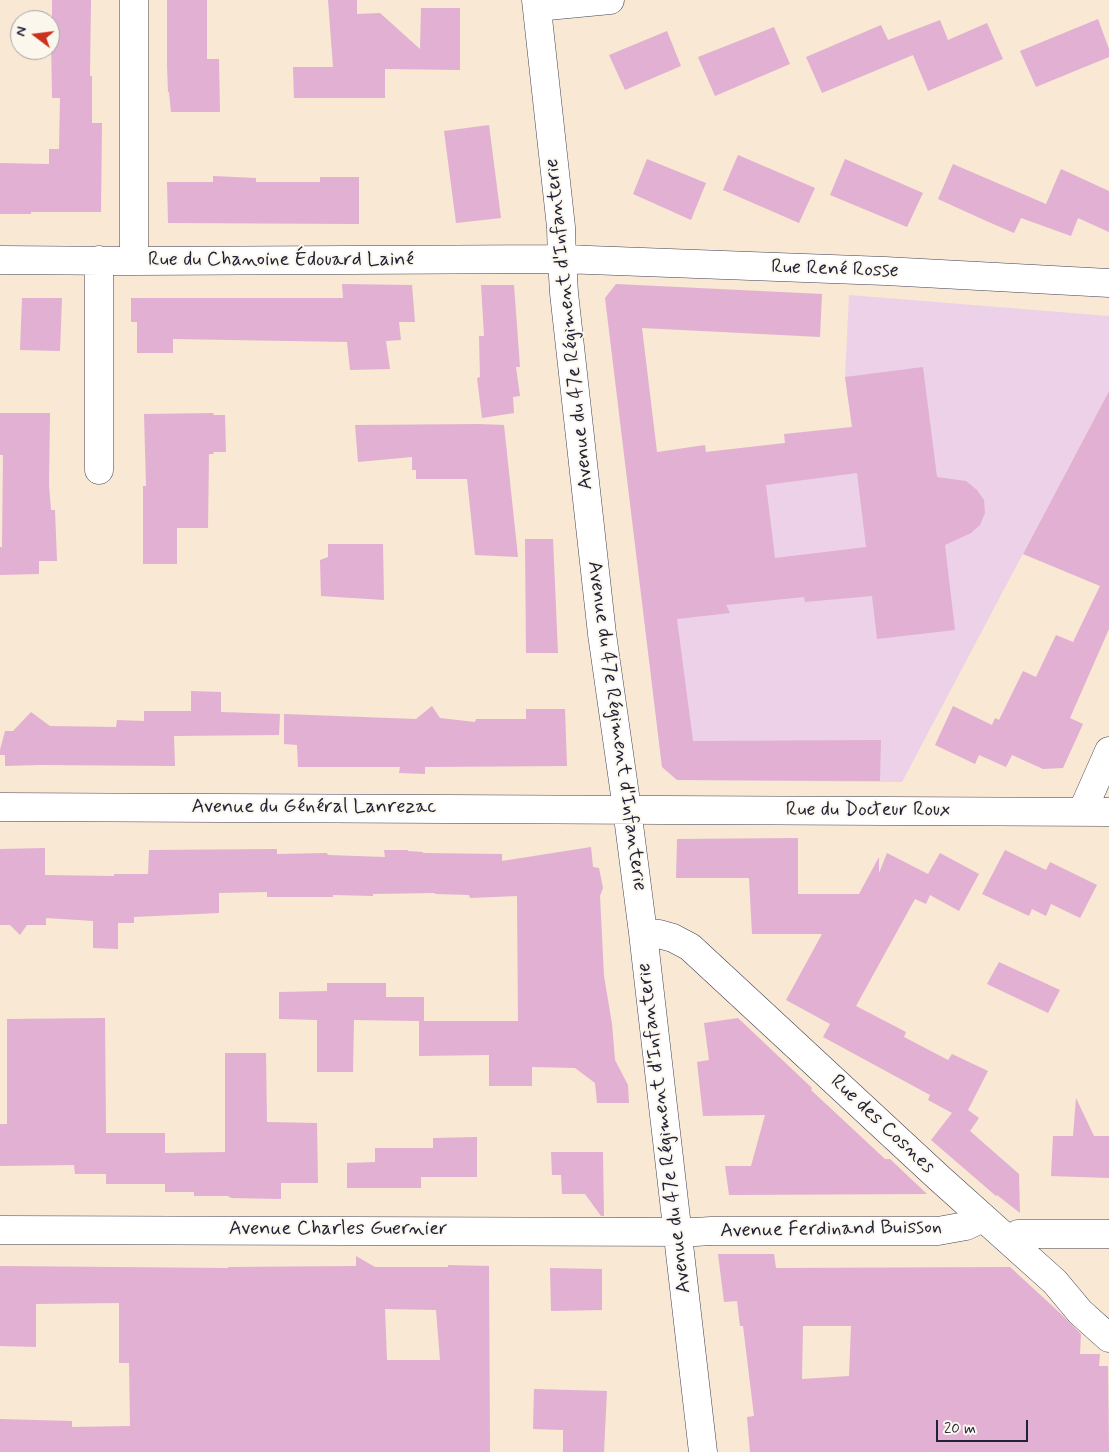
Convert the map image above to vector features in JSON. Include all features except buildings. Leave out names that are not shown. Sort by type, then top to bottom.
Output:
[{"type":"street","points":[[134,0],[134,261]]},
{"type":"street","points":[[536,3],[610,0]]},
{"type":"street","name":"Avenue du 47e Régiment d'Infanterie","points":[[536,3],[561,227],[562,259],[602,634],[643,933],[703,1452]]},
{"type":"street","name":"Rue du Chanoine Édouard Lainé","points":[[0,260],[562,259]]},
{"type":"street","name":"Rue René Rosse","points":[[562,259],[885,271],[1109,283]]},
{"type":"street","points":[[98,260],[99,470]]},
{"type":"street","points":[[1082,812],[1109,751]]},
{"type":"street","name":"Avenue du Général Lanrezac","points":[[0,807],[627,809]]},
{"type":"street","name":"Rue du Docteur Roux","points":[[627,809],[1109,812]]},
{"type":"street","name":"Rue des Cosnes","points":[[643,933],[659,934],[673,938],[690,947],[982,1218],[1055,1282],[1080,1312],[1109,1338]]},
{"type":"street","name":"Avenue Ferdinand Buisson","points":[[677,1231],[938,1230],[966,1226],[982,1218]]},
{"type":"street","name":"Avenue Charles Guernier","points":[[0,1230],[677,1231]]},
{"type":"street","points":[[1010,1241],[1018,1234],[1109,1234]]},
{"type":"shaded area","points":[[849,295],[1109,316],[1109,391],[902,782],[677,780],[662,767],[644,616],[663,457],[785,443],[819,431],[852,427],[845,377]]}]
